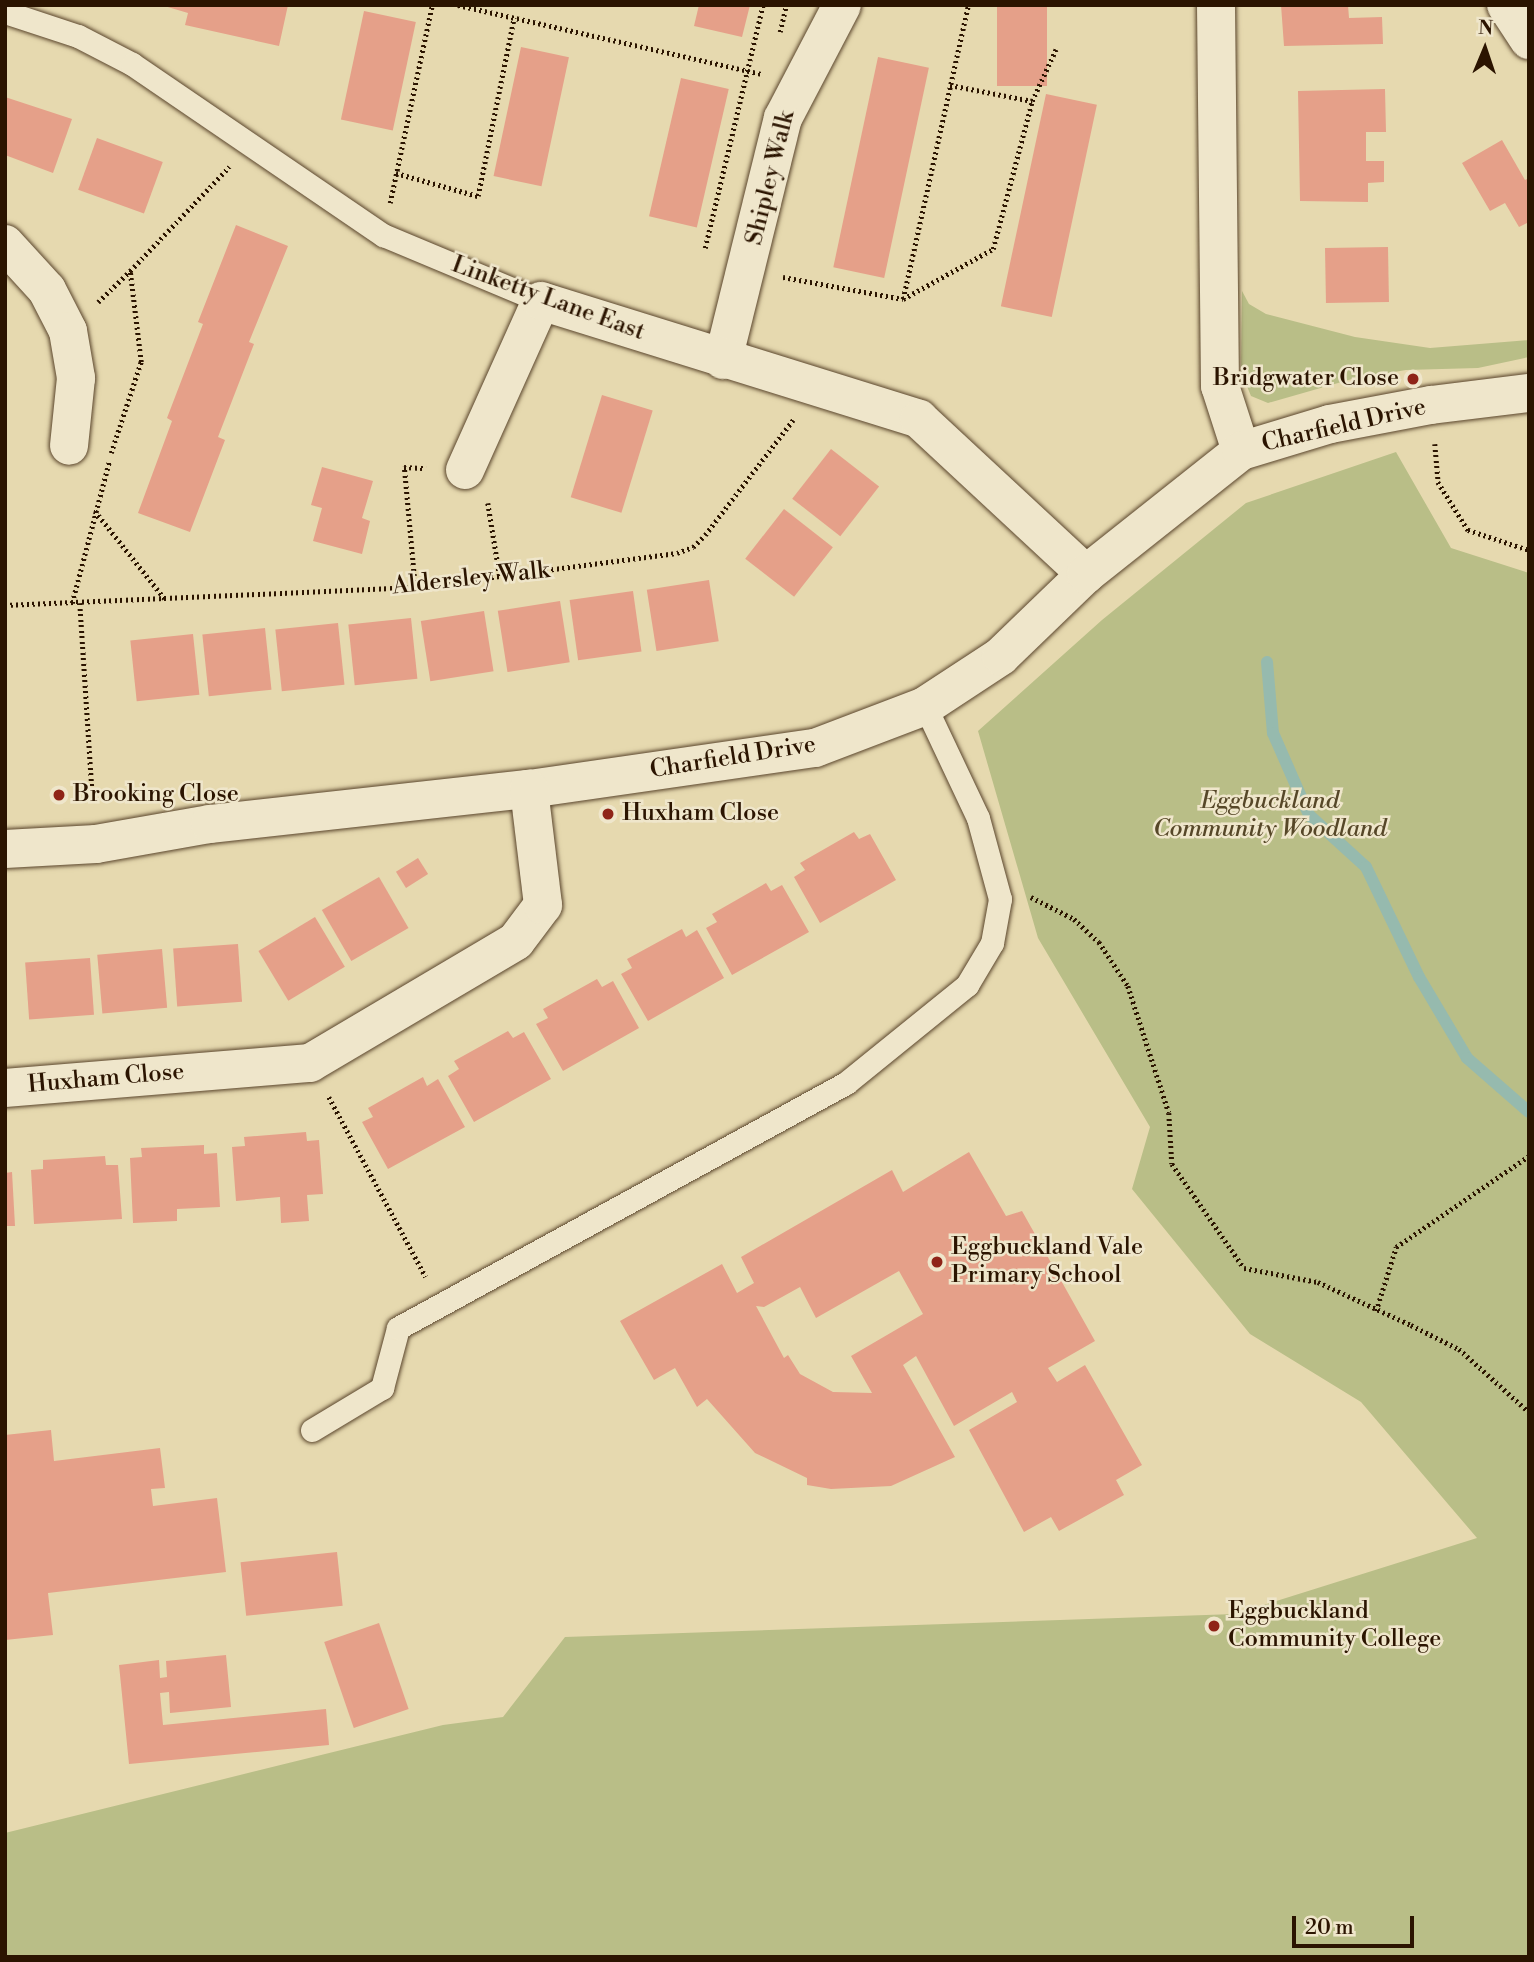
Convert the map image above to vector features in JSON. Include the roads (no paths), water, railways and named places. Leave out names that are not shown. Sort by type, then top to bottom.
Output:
[{"type":"street","name":"Shipley Walk","points":[[723,360],[748,271],[783,118],[842,5]]},
{"type":"street","points":[[1216,5],[1220,386],[1241,451]]},
{"type":"street","points":[[1508,6],[1529,40]]},
{"type":"street","points":[[5,244],[47,290],[68,331],[76,379],[69,446]]},
{"type":"street","points":[[465,470],[541,301]]},
{"type":"street","name":"Linketty Lane East","points":[[541,301],[919,419],[1086,574]]},
{"type":"street","name":"Charfield Drive","points":[[5,849],[96,844],[210,824],[529,789],[815,748],[925,706],[1001,656],[1086,574],[1241,451],[1330,424],[1431,405],[1529,393]]},
{"type":"street","name":"Huxham Close","points":[[5,1088],[313,1061],[516,941],[543,905],[529,789]]},
{"type":"lane","name":"Linketty Lane East","points":[[5,12],[78,36],[132,64],[383,235],[541,301]]},
{"type":"lane","points":[[312,1430],[382,1388],[398,1328],[846,1083],[967,985],[992,943],[1000,899],[978,818],[925,706]]},
{"type":"waterway","points":[[1267,662],[1273,733],[1309,815],[1366,867],[1419,977],[1467,1058],[1529,1112]]},
{"type":"place","name":"Bridgwater Close","points":[[1413,379]]},
{"type":"place","name":"Brooking Close","points":[[59,795]]},
{"type":"place","name":"Huxham Close","points":[[608,814]]},
{"type":"place","name":"Eggbuckland Vale Primary School","points":[[937,1262]]},
{"type":"place","name":"Eggbuckland Community College","points":[[1214,1626]]},
{"type":"park label","name":"Eggbuckland Community Woodland","points":[[1270,816]]}]
